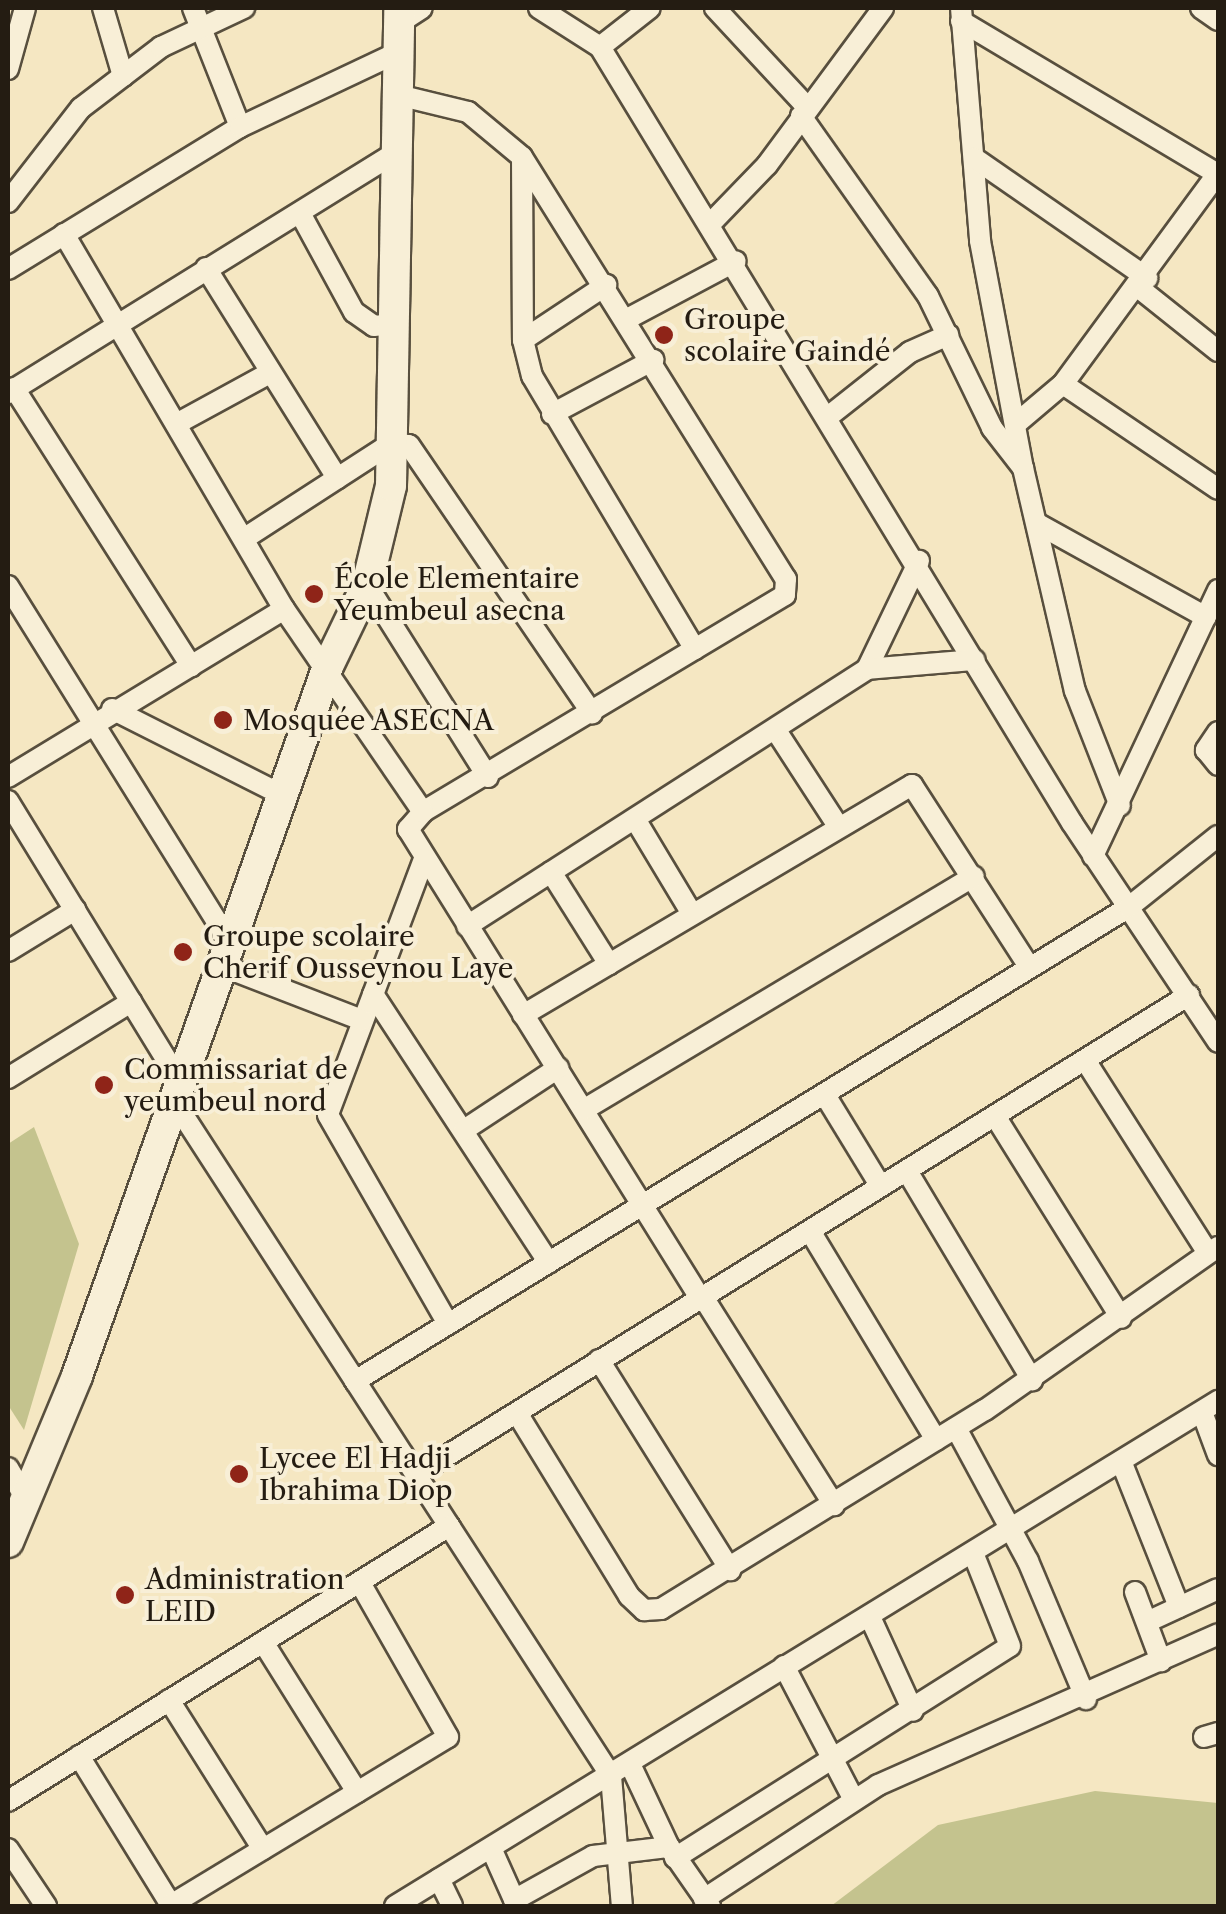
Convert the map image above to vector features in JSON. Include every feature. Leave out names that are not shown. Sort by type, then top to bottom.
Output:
[{"type":"main road","points":[[8,1542],[178,1092],[328,666],[367,586],[392,486],[392,156],[405,22]]},
{"type":"street","points":[[8,70],[25,8]]},
{"type":"street","points":[[103,8],[123,76]]},
{"type":"street","points":[[8,202],[74,115],[195,17],[244,8]]},
{"type":"street","points":[[539,8],[576,16],[600,47],[736,261],[1093,856],[1218,1042]]},
{"type":"street","points":[[600,47],[650,8]]},
{"type":"street","points":[[715,8],[804,112],[948,336],[992,428],[1024,468]]},
{"type":"street","points":[[712,222],[804,112],[883,8]]},
{"type":"street","points":[[1200,8],[1218,20]]},
{"type":"street","points":[[961,14],[980,241],[1024,468],[1081,710],[1120,806]]},
{"type":"street","points":[[961,14],[1218,174],[1210,200],[1063,384],[1018,422]]},
{"type":"street","points":[[195,17],[240,128]]},
{"type":"street","points":[[8,269],[405,22]]},
{"type":"street","points":[[398,95],[468,112],[522,156],[653,360],[787,585],[785,595],[488,777],[422,812],[408,829],[642,1206],[834,1505]]},
{"type":"street","points":[[191,666],[11,390],[392,156]]},
{"type":"street","points":[[522,156],[523,340],[552,414],[695,649]]},
{"type":"street","points":[[974,158],[1143,283],[1218,351]]},
{"type":"street","points":[[300,213],[354,312],[374,326],[392,324]]},
{"type":"street","points":[[64,234],[284,609],[328,666],[422,812]]},
{"type":"street","points":[[627,319],[736,261]]},
{"type":"street","points":[[206,268],[266,375],[337,478]]},
{"type":"street","points":[[523,340],[606,285]]},
{"type":"street","points":[[829,416],[910,352],[948,336]]},
{"type":"street","points":[[552,414],[653,360]]},
{"type":"street","points":[[178,423],[266,375]]},
{"type":"street","points":[[1063,384],[1218,489]]},
{"type":"street","points":[[245,538],[392,443],[422,453],[592,713]]},
{"type":"street","points":[[1038,524],[1206,617]]},
{"type":"street","points":[[867,669],[918,561]]},
{"type":"street","points":[[8,586],[91,720],[226,955],[362,1020]]},
{"type":"street","points":[[367,586],[488,777]]},
{"type":"street","points":[[1093,856],[1120,806],[1218,590]]},
{"type":"street","points":[[8,777],[91,720],[191,666],[284,609]]},
{"type":"street","points":[[467,926],[867,669],[975,660]]},
{"type":"street","points":[[112,708],[282,795]]},
{"type":"street","points":[[775,729],[838,826]]},
{"type":"street","points":[[1218,732],[1206,750],[1218,765]]},
{"type":"street","points":[[523,1016],[912,785],[1028,965]]},
{"type":"street","points":[[9,807],[131,1002],[178,1092],[355,1381],[610,1776],[624,1848],[622,1906]]},
{"type":"street","points":[[635,818],[692,914]]},
{"type":"street","points":[[355,1381],[1128,907],[1218,836]]},
{"type":"street","points":[[424,858],[328,1114],[448,1324]]},
{"type":"street","points":[[551,872],[609,964]]},
{"type":"street","points":[[584,1109],[974,876]]},
{"type":"street","points":[[8,951],[74,910]]},
{"type":"street","points":[[372,994],[549,1263]]},
{"type":"street","points":[[416,1474],[1189,995]]},
{"type":"street","points":[[8,1078],[131,1002]]},
{"type":"street","points":[[517,1414],[644,1610],[730,1570],[1032,1380],[1213,1250],[1085,1060]]},
{"type":"street","points":[[464,1130],[558,1068]]},
{"type":"street","points":[[825,1094],[880,1184]]},
{"type":"street","points":[[995,1116],[1122,1318]]},
{"type":"street","points":[[907,1171],[1032,1380]]},
{"type":"street","points":[[810,1231],[936,1440]]},
{"type":"street","points":[[599,1360],[730,1570]]},
{"type":"street","points":[[395,1906],[1210,1407],[1218,1455]]},
{"type":"street","points":[[956,1428],[1010,1530],[1086,1699]]},
{"type":"street","points":[[1121,1461],[1179,1607]]},
{"type":"street","points":[[8,1468],[26,1498]]},
{"type":"street","points":[[8,1800],[449,1526]]},
{"type":"street","points":[[490,1848],[516,1903],[624,1848],[672,1852],[913,1711],[1012,1643],[973,1553]]},
{"type":"street","points":[[79,1756],[170,1906],[357,1792],[450,1731],[360,1583]]},
{"type":"street","points":[[1147,1622],[1218,1589]]},
{"type":"street","points":[[1135,1592],[1161,1661]]},
{"type":"street","points":[[870,1617],[913,1711]]},
{"type":"street","points":[[630,1764],[672,1852],[707,1903],[853,1798],[1086,1699],[1218,1634]]},
{"type":"street","points":[[262,1642],[357,1792]]},
{"type":"street","points":[[784,1666],[853,1798]]},
{"type":"street","points":[[169,1700],[263,1849]]},
{"type":"street","points":[[8,1848],[46,1906]]},
{"type":"street","points":[[439,1879],[452,1906]]},
{"type":"shaded area","points":[[34,1127],[79,1244],[24,1430],[8,1405],[8,1144]]},
{"type":"shaded area","points":[[1095,1791],[1218,1803],[1218,1906],[831,1906],[938,1825]]},
{"type":"place","name":"Groupe scolaire Gaindé","points":[[664,335]]},
{"type":"place","name":"École Elementaire Yeumbeul asecna","points":[[314,594]]},
{"type":"place","name":"Mosquée ASECNA","points":[[223,720]]},
{"type":"place","name":"Groupe scolaire Cherif Ousseynou Laye","points":[[183,952]]},
{"type":"place","name":"Commissariat de yeumbeul nord","points":[[104,1085]]},
{"type":"place","name":"Lycee El Hadji Ibrahima Diop","points":[[239,1474]]},
{"type":"place","name":"Administration LEID","points":[[125,1595]]}]
